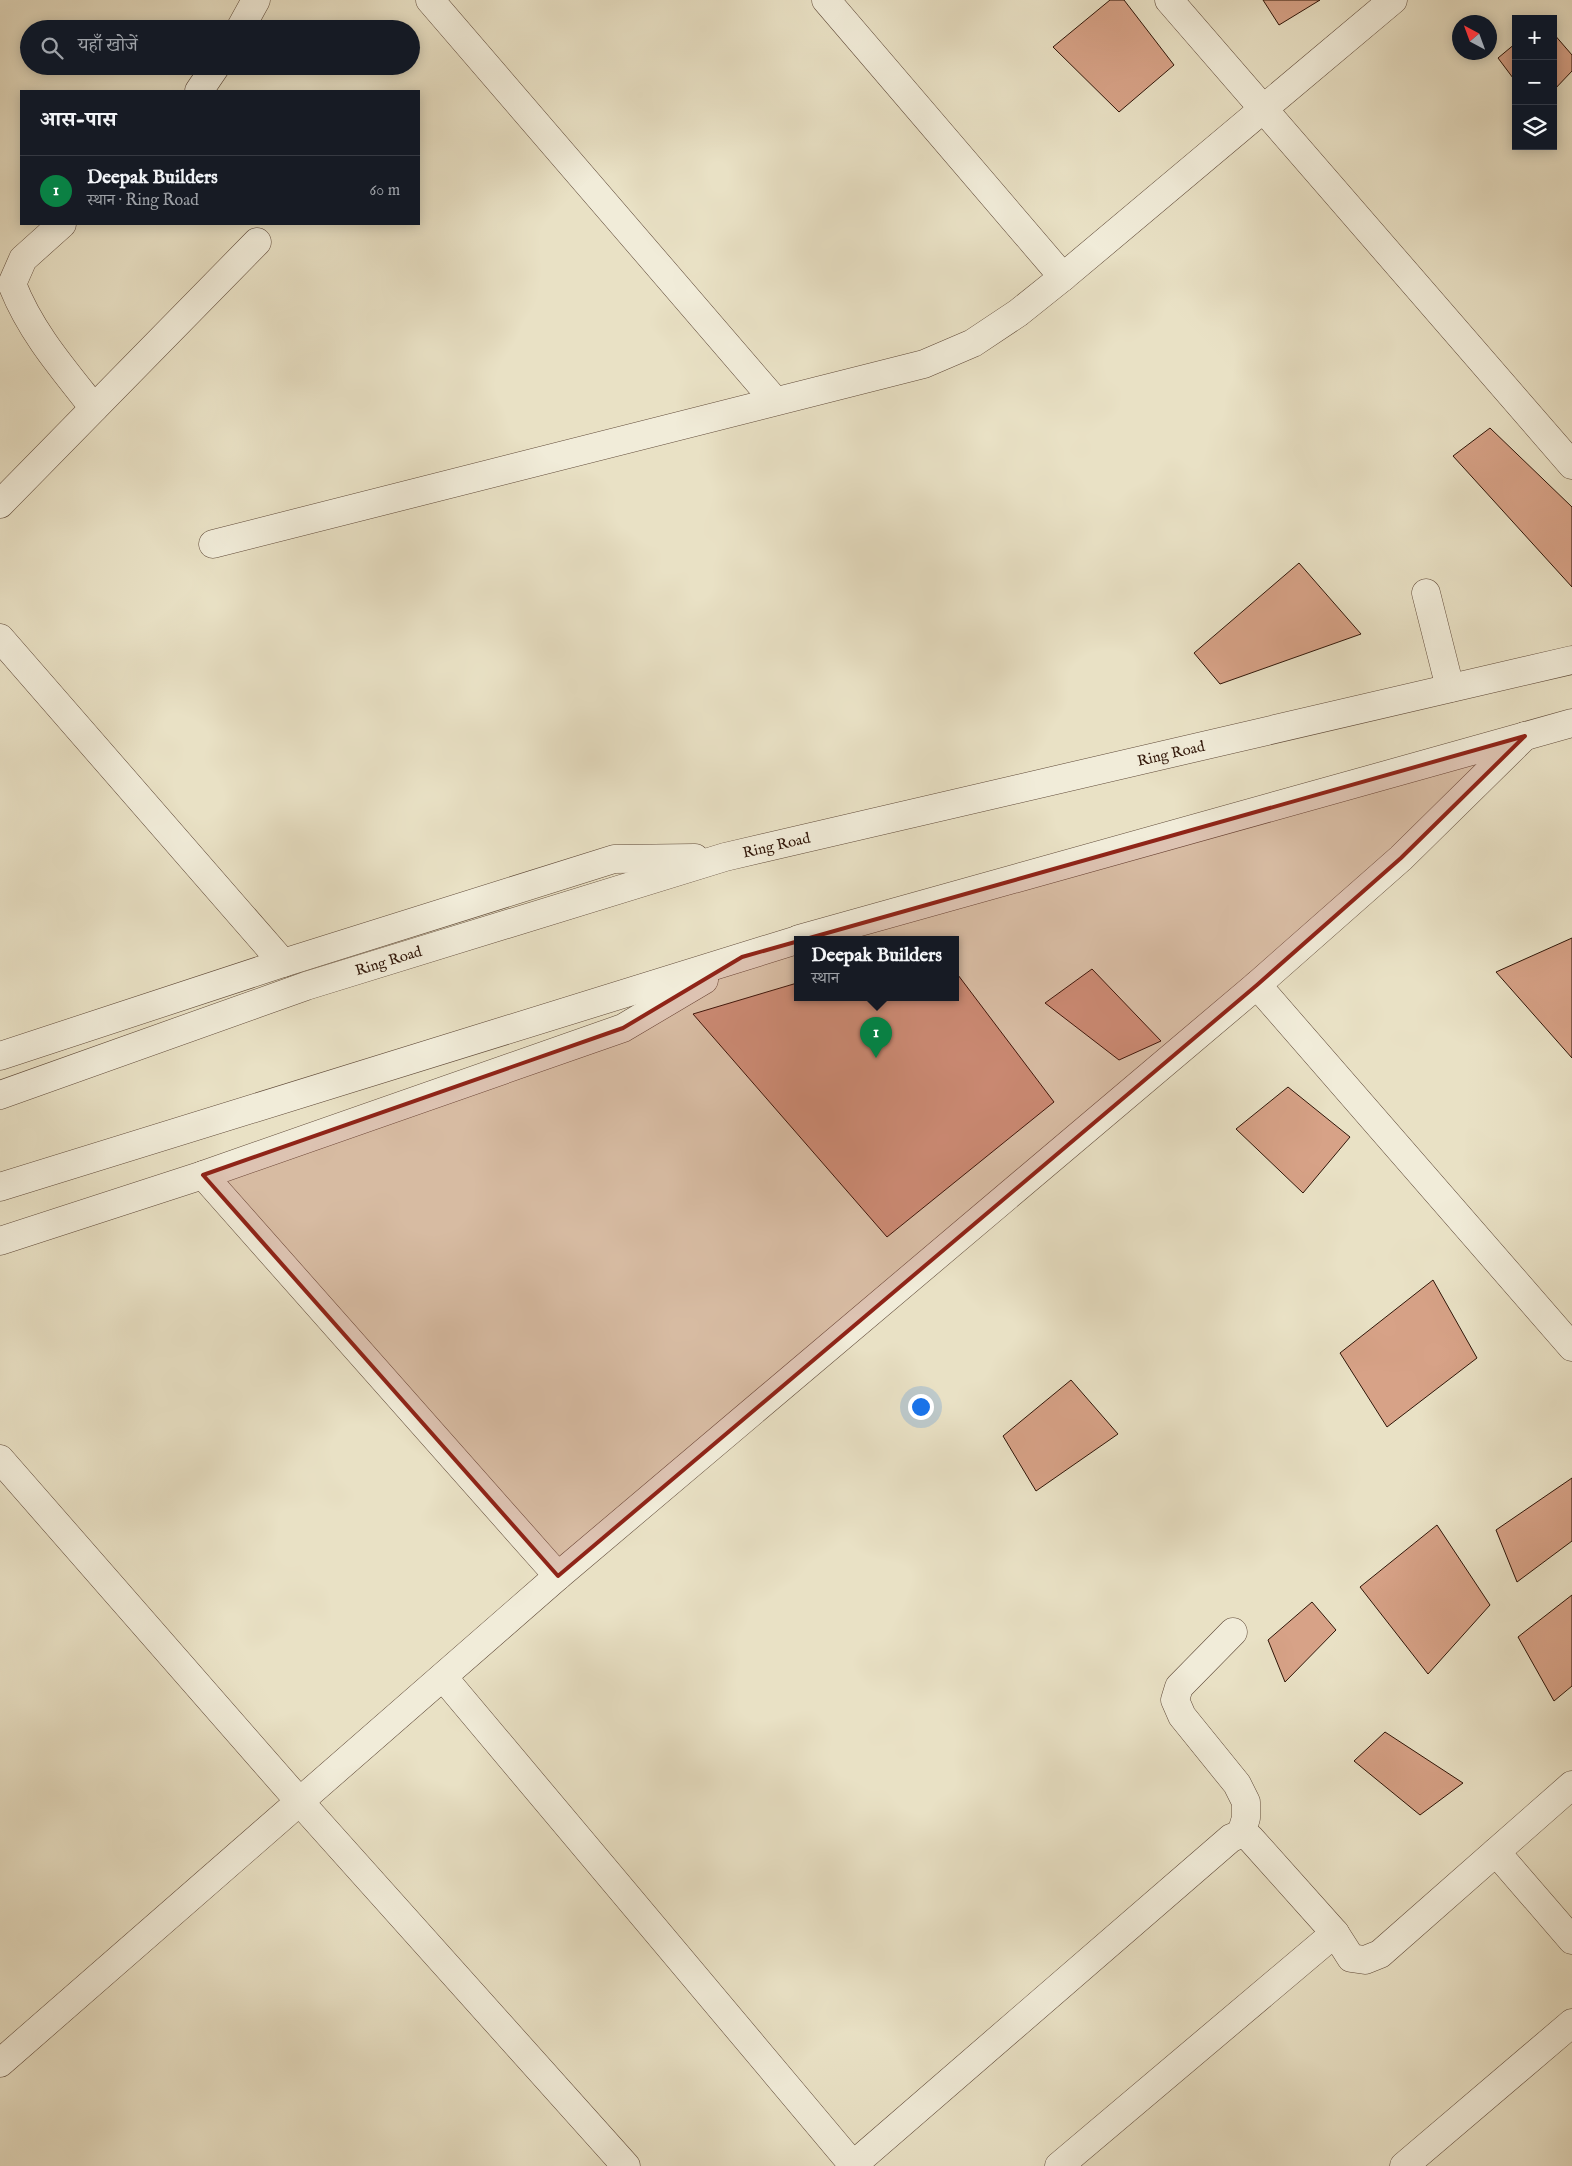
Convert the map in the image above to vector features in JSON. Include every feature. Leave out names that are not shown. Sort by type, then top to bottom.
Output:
[{"type":"street","points":[[245,20],[256,0]]},
{"type":"street","points":[[430,0],[776,401]]},
{"type":"street","points":[[826,0],[1063,277]]},
{"type":"street","points":[[1169,0],[1572,465]]},
{"type":"street","points":[[213,544],[924,364],[973,343],[1018,313],[1063,277],[1393,0]]},
{"type":"street","points":[[200,90],[210,75]]},
{"type":"street","points":[[61,225],[23,259],[6,286],[40,338],[94,408]]},
{"type":"street","points":[[0,504],[257,242]]},
{"type":"street","points":[[1426,593],[1450,688]]},
{"type":"street","points":[[0,638],[283,963]]},
{"type":"street","name":"Ring Road","points":[[0,1094],[306,986],[726,857],[1572,660]]},
{"type":"street","points":[[812,936],[1572,723]]},
{"type":"street","points":[[0,2063],[558,1576],[1257,986],[1401,858],[1525,736]]},
{"type":"street","points":[[0,1056],[283,963],[614,859],[726,857]]},
{"type":"street","points":[[0,1186],[794,941]]},
{"type":"street","points":[[0,1241],[203,1175],[623,1028],[742,957]]},
{"type":"street","points":[[1257,986],[1572,1347]]},
{"type":"street","points":[[203,1175],[558,1576]]},
{"type":"street","points":[[0,1459],[300,1802],[626,2166]]},
{"type":"street","points":[[1233,1632],[1179,1687],[1175,1700],[1182,1716],[1237,1784],[1246,1802],[1246,1818],[1241,1834]]},
{"type":"street","points":[[443,1677],[852,2166],[1231,1838],[1241,1834],[1250,1838],[1335,1934],[1352,1958],[1365,1960],[1380,1954],[1572,1785]]},
{"type":"street","points":[[1496,1852],[1572,1940]]},
{"type":"street","points":[[1059,2166],[1335,1934]]},
{"type":"street","points":[[1417,2162],[1572,2023]]},
{"type":"highlighted area","points":[[1525,736],[1401,858],[1257,985],[558,1576],[203,1175],[623,1028],[742,957]]},
{"type":"building","points":[[1110,0],[1124,0],[1174,65],[1119,112],[1053,47]]},
{"type":"building","points":[[1263,0],[1320,0],[1279,25]]},
{"type":"building","points":[[1557,38],[1572,55],[1572,71],[1557,87]]},
{"type":"building","points":[[1512,46],[1512,77],[1498,58]]},
{"type":"building","points":[[1490,428],[1572,507],[1572,587],[1453,456]]},
{"type":"building","points":[[1299,563],[1361,634],[1220,684],[1194,653]]},
{"type":"building","points":[[1572,938],[1572,1058],[1496,972]]},
{"type":"building","points":[[1092,969],[1161,1041],[1119,1060],[1045,1003]]},
{"type":"building","points":[[959,976],[1054,1102],[887,1237],[693,1014],[794,984],[794,1001],[959,1001]]},
{"type":"building","points":[[1288,1087],[1350,1137],[1303,1193],[1236,1129]]},
{"type":"building","points":[[1433,1280],[1477,1358],[1387,1427],[1340,1353]]},
{"type":"building","points":[[1071,1380],[1118,1434],[1036,1491],[1003,1436]]},
{"type":"building","points":[[1572,1478],[1572,1541],[1517,1582],[1496,1530]]},
{"type":"building","points":[[1437,1525],[1490,1605],[1428,1674],[1360,1587]]},
{"type":"building","points":[[1572,1595],[1572,1686],[1554,1701],[1518,1637]]},
{"type":"building","points":[[1312,1602],[1336,1630],[1285,1682],[1268,1640]]},
{"type":"building","points":[[1385,1732],[1463,1783],[1420,1815],[1354,1761]]},
{"type":"place","name":"Deepak Builders","points":[[876,1058]]}]
